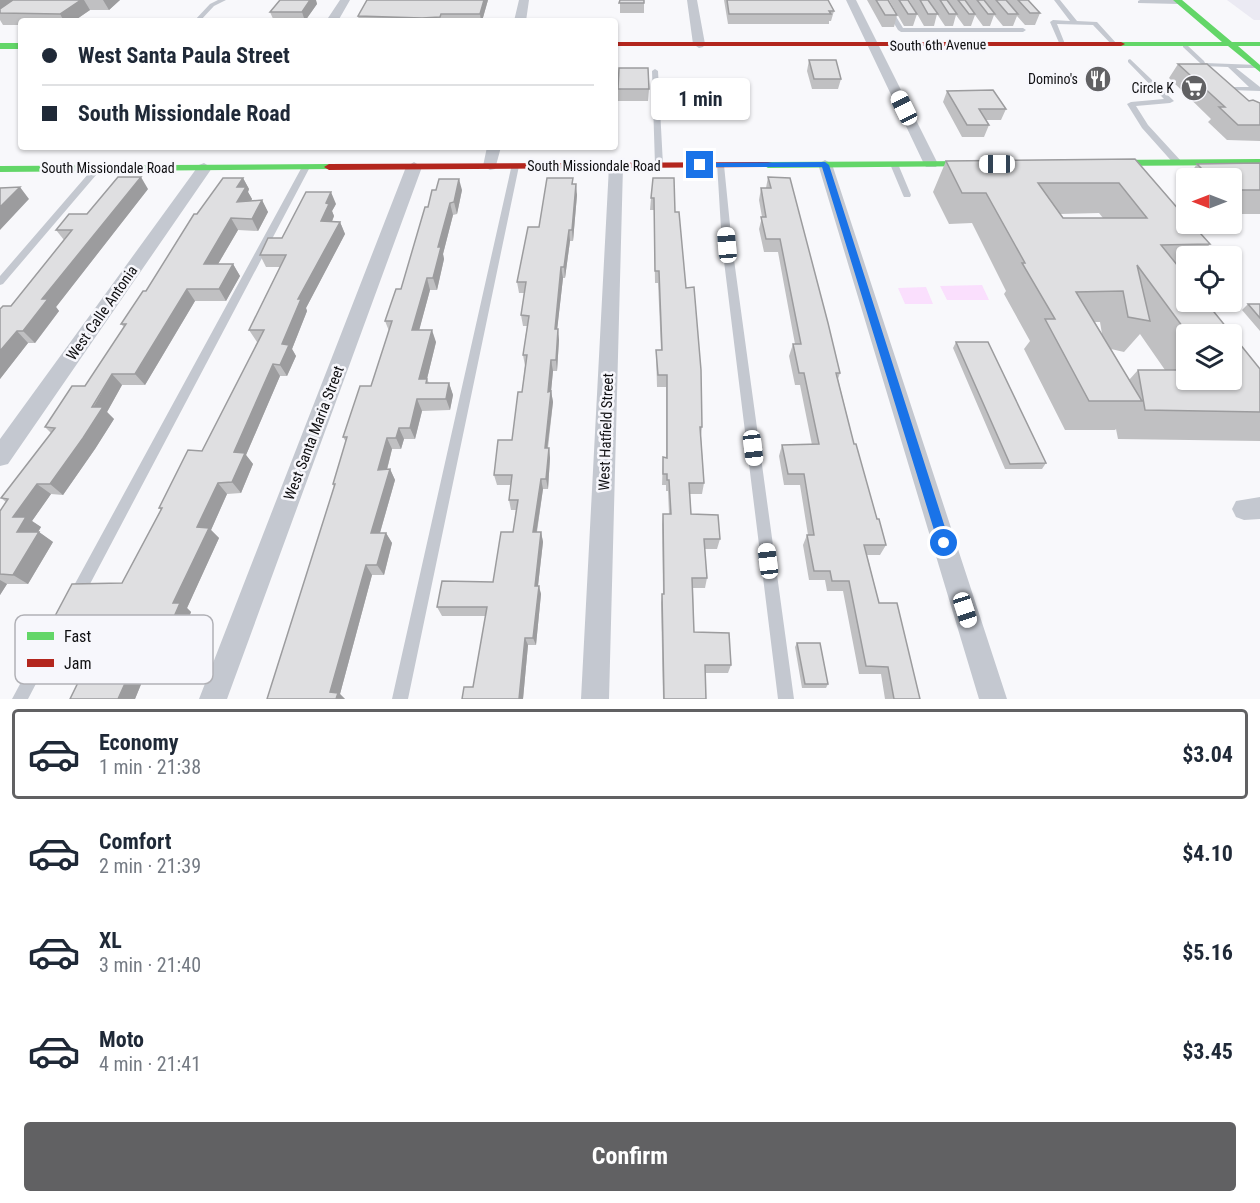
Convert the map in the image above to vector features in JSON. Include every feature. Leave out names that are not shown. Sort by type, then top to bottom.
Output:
[{"type":"street","points":[[334,18],[345,0]]},
{"type":"street","points":[[521,18],[524,0]]},
{"type":"street","points":[[692,0],[699,44]]},
{"type":"street","points":[[851,0],[931,164]]},
{"type":"street","points":[[1178,1],[1258,68]]},
{"type":"street","name":"South 6th Avenue","points":[[618,44],[1185,46],[1232,45],[1256,39]]},
{"type":"street","points":[[0,46],[18,46]]},
{"type":"street","points":[[490,166],[493,150]]},
{"type":"street","points":[[1082,163],[1259,163]]},
{"type":"street","name":"South Missiondale Road","points":[[0,169],[1001,164]]},
{"type":"street","points":[[825,165],[993,699]]},
{"type":"street","name":"West Hatfield Street","points":[[595,699],[616,166]]},
{"type":"street","name":"West Santa Maria Street","points":[[213,699],[414,167]]},
{"type":"street","name":"West Calle Antonia","points":[[0,458],[204,168]]},
{"type":"lane","points":[[199,18],[212,4],[223,0]]},
{"type":"lane","points":[[883,0],[901,30],[1023,30]]},
{"type":"lane","points":[[1057,0],[1075,23]]},
{"type":"lane","points":[[1140,2],[1178,1]]},
{"type":"lane","points":[[915,20],[921,30]]},
{"type":"lane","points":[[935,20],[942,30]]},
{"type":"lane","points":[[956,22],[961,30]]},
{"type":"lane","points":[[975,22],[980,30]]},
{"type":"lane","points":[[994,22],[1000,30]]},
{"type":"lane","points":[[1016,22],[1035,44]]},
{"type":"lane","points":[[1062,44],[1053,22],[1095,23],[1115,45]]},
{"type":"lane","points":[[1185,46],[1203,63],[1258,68]]},
{"type":"lane","points":[[1130,61],[1170,101],[1131,104],[1146,126],[1178,163]]},
{"type":"lane","points":[[1229,65],[1258,89]]},
{"type":"lane","points":[[655,71],[659,165]]},
{"type":"lane","points":[[1232,89],[1258,89]]},
{"type":"lane","points":[[894,164],[907,195]]},
{"type":"lane","points":[[720,165],[727,245],[786,699]]},
{"type":"lane","points":[[400,699],[515,166]]},
{"type":"lane","points":[[65,615],[306,167]]},
{"type":"lane","points":[[0,282],[98,168]]},
{"type":"lane","points":[[20,699],[28,684]]},
{"type":"shaded area","points":[[1227,0],[1260,0],[1260,20],[1254,20]]},
{"type":"shaded area","points":[[982,285],[989,300],[947,300],[940,286]]},
{"type":"shaded area","points":[[926,287],[933,304],[905,304],[898,288]]},
{"type":"building","points":[[13,0],[81,0],[60,14],[0,13],[0,9]]},
{"type":"building","points":[[280,0],[310,0],[302,12],[270,12]]},
{"type":"building","points":[[367,0],[484,0],[480,14],[441,14],[440,17],[422,18],[358,16]]},
{"type":"building","points":[[620,0],[644,0],[644,3],[619,3]]},
{"type":"building","points":[[727,0],[828,0],[834,11],[829,11],[831,14],[729,14]]},
{"type":"building","points":[[876,0],[888,0],[897,15],[885,15]]},
{"type":"building","points":[[899,0],[908,0],[917,14],[908,14]]},
{"type":"building","points":[[920,0],[928,0],[938,14],[928,14]]},
{"type":"building","points":[[940,0],[947,0],[957,14],[949,14]]},
{"type":"building","points":[[958,0],[965,0],[975,14],[969,14]]},
{"type":"building","points":[[977,0],[984,0],[995,14],[988,14]]},
{"type":"building","points":[[996,0],[1006,0],[1018,14],[1008,14]]},
{"type":"building","points":[[1018,0],[1028,0],[1040,13],[1030,13]]},
{"type":"building","points":[[809,60],[836,60],[841,79],[814,79]]},
{"type":"building","points":[[1178,64],[1207,64],[1249,101],[1260,103],[1260,125],[1238,125],[1219,107],[1225,107]]},
{"type":"building","points":[[619,68],[648,68],[649,89],[618,89]]},
{"type":"building","points":[[993,90],[1006,109],[979,109],[989,125],[967,125],[947,91]]},
{"type":"building","points":[[1135,159],[1176,206],[1176,234],[1201,234],[1210,244],[1161,245],[1176,264],[1176,312],[1214,312],[1224,324],[1181,324],[1137,265],[1150,321],[1128,317],[1123,291],[1076,292],[1142,401],[1089,401],[1045,319],[1055,319],[1022,263],[1025,263],[986,193],[962,193],[946,161]],"holes":[[[1038,183],[1119,183],[1147,218],[1063,218]]]},
{"type":"building","points":[[1260,163],[1260,190],[1242,190],[1242,168],[1201,168],[1197,164]]},
{"type":"building","points":[[118,177],[141,177],[42,299],[48,299],[23,331],[17,331],[0,351],[0,309],[3,306],[11,306],[72,230],[56,230],[69,214],[87,214]]},
{"type":"building","points":[[768,177],[790,178],[828,323],[840,373],[836,373],[854,444],[856,444],[886,545],[864,545],[879,603],[897,603],[920,699],[894,699],[888,667],[866,666],[849,581],[832,581],[830,571],[814,571],[807,535],[814,535],[804,474],[788,474],[782,445],[819,444],[804,373],[799,373],[793,344],[801,344],[780,239],[766,239],[761,217],[766,217],[761,188],[771,188]]},
{"type":"building","points":[[223,178],[243,178],[237,187],[246,187],[237,202],[262,200],[252,219],[231,218],[204,264],[233,264],[219,289],[187,289],[135,374],[112,374],[92,407],[103,407],[83,438],[50,484],[37,484],[13,517],[26,517],[17,532],[39,532],[13,575],[0,574],[0,511],[8,499],[1,498],[55,428],[45,427],[72,386],[85,386],[126,324],[121,324],[143,291],[146,291],[194,214],[197,214]]},
{"type":"building","points":[[547,178],[573,178],[572,184],[576,184],[572,230],[569,230],[564,267],[561,267],[555,329],[558,329],[556,360],[551,360],[548,392],[551,391],[545,448],[549,448],[546,479],[541,479],[533,532],[541,532],[535,586],[539,586],[533,638],[525,638],[519,699],[462,699],[464,687],[473,687],[487,607],[437,607],[442,581],[493,582],[501,532],[513,532],[518,500],[509,500],[512,475],[494,475],[498,440],[512,440],[518,392],[522,392],[527,355],[523,355],[529,316],[521,315],[526,282],[517,282],[528,227],[539,227]]},
{"type":"building","points":[[653,178],[674,178],[675,212],[679,212],[686,288],[694,287],[701,370],[702,427],[700,427],[704,483],[689,483],[691,514],[718,515],[720,539],[704,539],[707,578],[692,578],[694,632],[729,633],[731,665],[705,665],[706,699],[664,699],[663,514],[671,514],[669,480],[667,480],[667,474],[663,474],[663,457],[667,458],[667,375],[658,375],[656,350],[662,350],[659,271],[655,271],[654,198],[651,198]]},
{"type":"building","points":[[439,179],[459,179],[454,202],[450,203],[438,247],[441,247],[433,278],[427,278],[412,330],[432,330],[419,379],[427,379],[426,383],[449,383],[446,399],[417,399],[410,428],[399,428],[396,438],[387,438],[378,470],[390,469],[371,533],[386,533],[377,565],[366,565],[330,692],[338,693],[336,699],[267,699],[335,484],[333,484],[347,437],[343,437],[360,386],[371,386],[392,321],[385,321],[396,289],[401,289],[425,207],[428,207],[432,190],[436,190]]},
{"type":"building","points":[[20,187],[0,207],[0,188]]},
{"type":"building","points":[[306,192],[331,192],[326,203],[329,204],[321,221],[340,222],[298,299],[301,299],[282,344],[289,345],[280,365],[273,364],[234,452],[245,453],[232,482],[218,483],[197,527],[209,528],[173,603],[180,603],[175,615],[56,615],[72,584],[122,583],[162,508],[159,508],[188,450],[202,451],[264,330],[249,330],[286,255],[260,255],[268,238],[282,238]]},
{"type":"building","points":[[1248,304],[1260,304],[1260,318]]},
{"type":"building","points":[[956,342],[988,342],[1046,463],[1010,464]]},
{"type":"building","points":[[1242,346],[1260,369],[1260,412],[1145,410],[1138,370],[1176,370],[1176,390],[1242,390]]},
{"type":"building","points":[[797,643],[820,643],[828,684],[805,684]]},
{"type":"building","points":[[77,684],[125,684],[118,699],[70,699]]},
{"type":"traffic: fast","points":[[1177,0],[1260,69]]},
{"type":"traffic: fast","points":[[1121,44],[1260,44]]},
{"type":"traffic: fast","points":[[0,46],[18,46]]},
{"type":"traffic: fast","points":[[1100,163],[1260,162]]},
{"type":"traffic: fast","points":[[768,165],[982,164]]},
{"type":"traffic: fast","points":[[0,169],[329,167]]},
{"type":"traffic: jam","points":[[618,44],[1121,44]]},
{"type":"traffic: jam","points":[[329,167],[768,165]]},
{"type":"place","name":"Domino's","points":[[1098,79]]},
{"type":"place","name":"Circle K","points":[[1194,88]]},
{"type":"route","points":[[700,165],[825,165],[944,543]]}]
